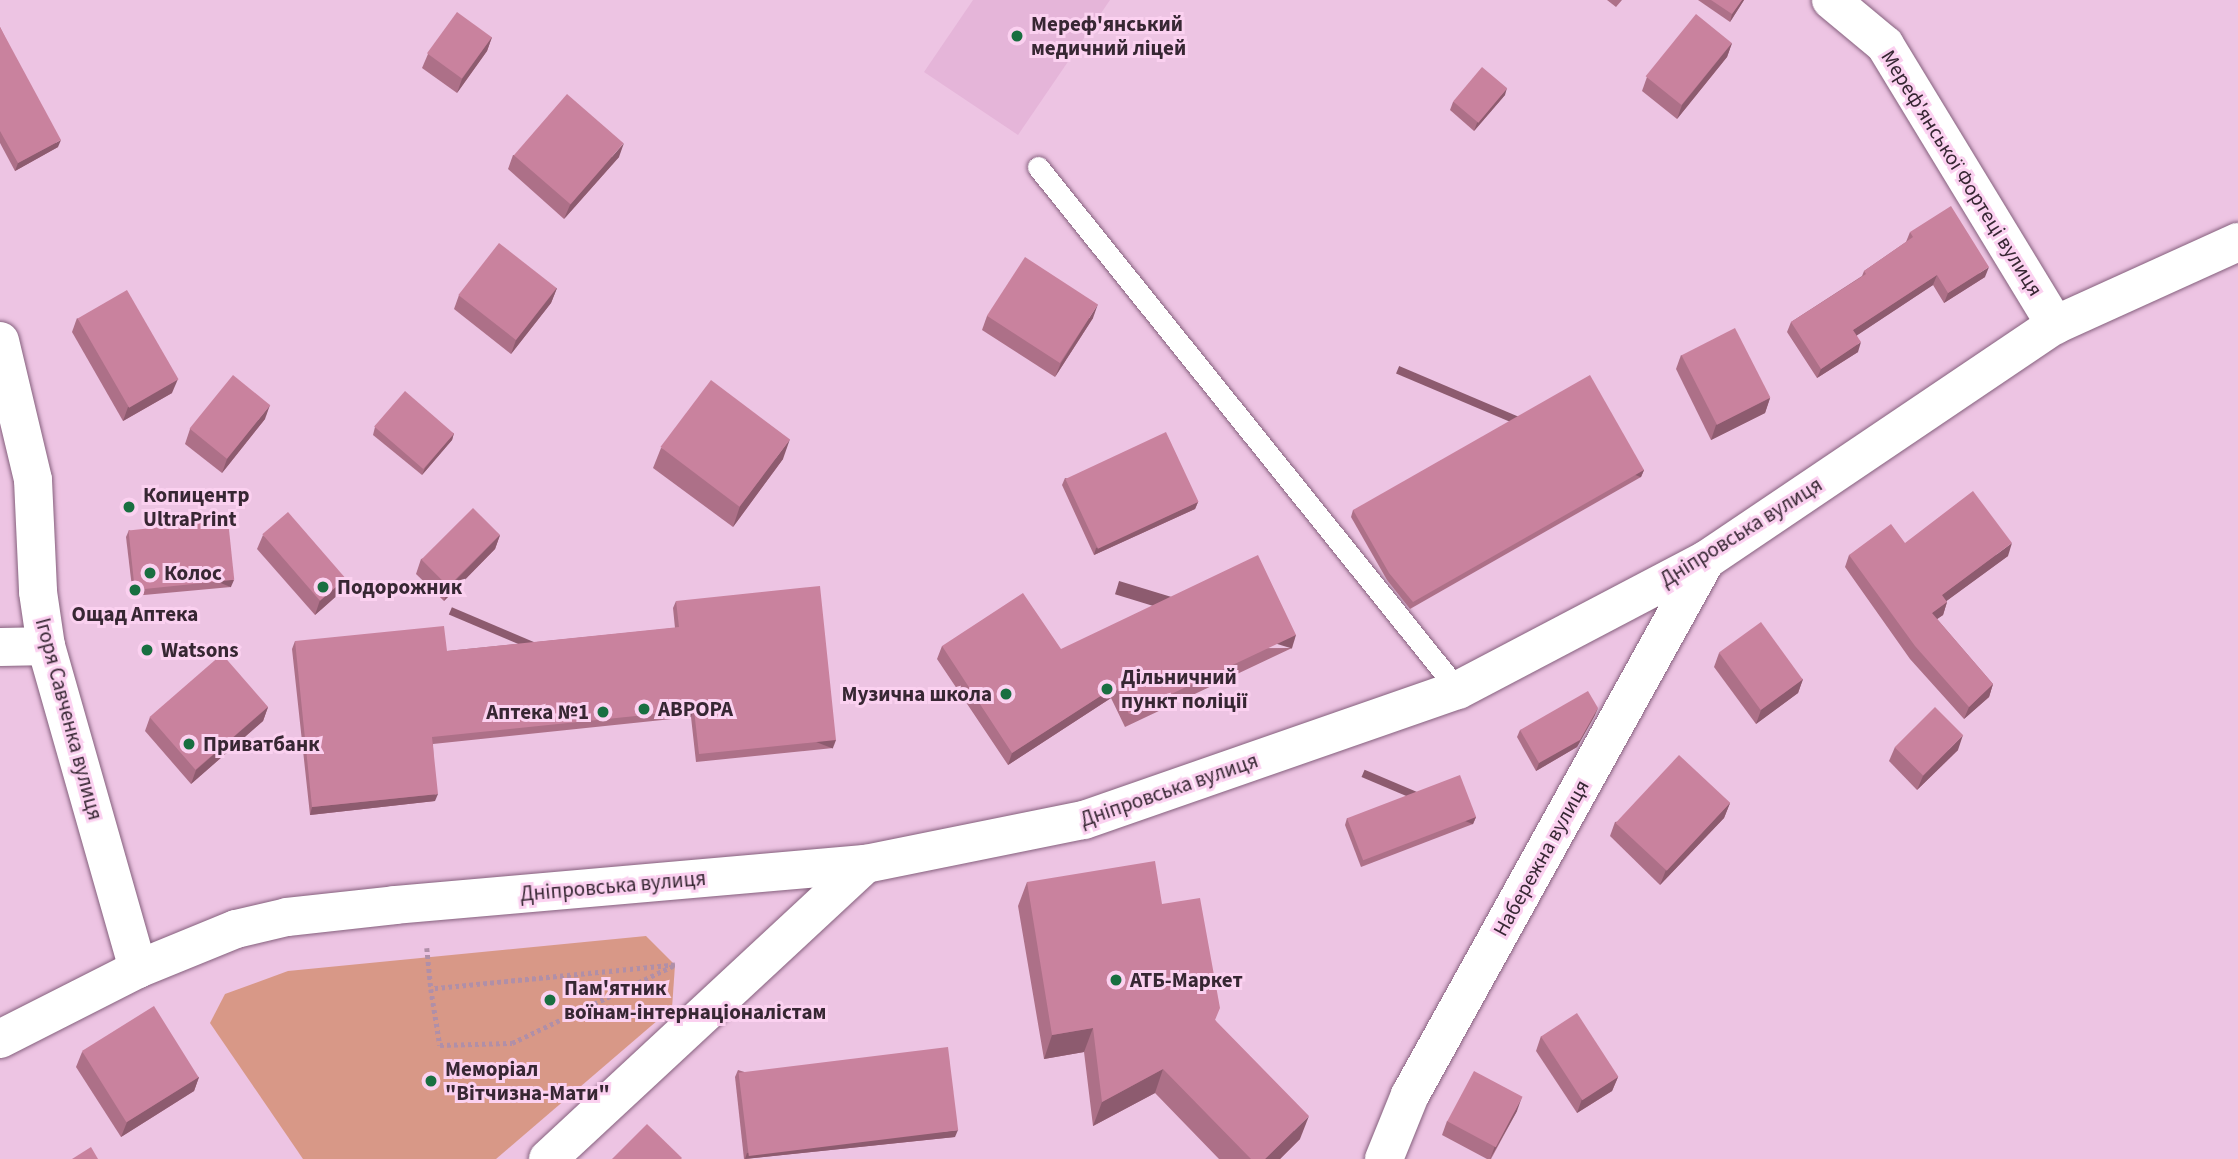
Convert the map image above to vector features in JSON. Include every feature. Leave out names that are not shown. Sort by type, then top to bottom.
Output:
[{"type":"main road","name":"Мереф'янської Фортеці вулиця","points":[[1831,0],[1885,45],[2055,325]]},
{"type":"main road","name":"Дніпровська вулиця","points":[[0,1039],[138,969],[216,936],[287,917],[865,864],[1084,820],[1458,690],[1706,560],[2055,325],[2238,242]]},
{"type":"main road","name":"Ігоря Савченка вулиця","points":[[0,341],[33,480],[38,592],[46,646],[138,969]]},
{"type":"main road","name":"Набережна вулиця","points":[[1384,1159],[1410,1095],[1706,560]]},
{"type":"main road","points":[[0,647],[46,646]]},
{"type":"main road","points":[[548,1159],[865,864]]},
{"type":"lane","points":[[1038,167],[1458,690]]},
{"type":"path","points":[[427,948],[431,989],[440,1045],[512,1043],[676,965],[431,989]]},
{"type":"shaded area","name":"Мереф'янський медичний ліцей","points":[[973,0],[1110,0],[1018,135],[924,72]]},
{"type":"shaded area","points":[[646,936],[675,965],[672,1008],[496,1159],[303,1159],[210,1023],[225,994],[288,971]]},
{"type":"building","points":[[1711,0],[1742,0],[1732,14]]},
{"type":"building","points":[[457,12],[492,37],[462,79],[427,53]]},
{"type":"building","points":[[1696,14],[1732,43],[1681,105],[1646,76]]},
{"type":"building","points":[[0,27],[61,140],[18,163],[0,131]]},
{"type":"building","points":[[1482,67],[1507,88],[1478,123],[1453,101]]},
{"type":"building","points":[[567,94],[624,143],[570,204],[514,155]]},
{"type":"building","points":[[1951,206],[1989,267],[1948,293],[1937,275],[1853,330],[1861,342],[1821,369],[1791,322],[1866,274],[1864,271],[1913,237],[1910,232]]},
{"type":"building","points":[[499,243],[557,288],[516,340],[458,295]]},
{"type":"building","points":[[1025,257],[1098,304],[1060,363],[987,316]]},
{"type":"building","points":[[127,290],[178,379],[129,408],[78,318]]},
{"type":"building","points":[[1735,328],[1770,397],[1717,425],[1682,355]]},
{"type":"building","points":[[233,375],[270,405],[227,459],[190,429]]},
{"type":"building","points":[[1590,375],[1644,470],[1413,602],[1389,573],[1353,510]]},
{"type":"building","points":[[711,380],[790,440],[740,507],[660,447]]},
{"type":"building","points":[[405,391],[454,434],[423,469],[374,426]]},
{"type":"building","points":[[1166,432],[1199,502],[1098,549],[1065,479]]},
{"type":"building","points":[[1973,491],[2012,543],[1942,595],[1947,602],[1932,613],[1993,684],[1969,707],[1915,646],[1849,555],[1891,524],[1905,543]]},
{"type":"building","points":[[473,508],[500,535],[448,586],[421,560]]},
{"type":"building","points":[[288,512],[346,578],[320,601],[262,534]]},
{"type":"building","points":[[228,520],[234,580],[135,590],[129,530]]},
{"type":"building","points":[[1258,555],[1296,635],[1129,714],[1116,686],[1012,753],[942,646],[1023,593],[1061,649]]},
{"type":"building","points":[[820,586],[836,740],[699,754],[694,710],[432,737],[438,794],[312,807],[295,641],[444,626],[447,651],[679,627],[676,601]]},
{"type":"building","points":[[1761,622],[1803,679],[1761,710],[1719,653]]},
{"type":"building","points":[[222,654],[268,707],[195,770],[150,717]]},
{"type":"building","points":[[1588,691],[1598,708],[1580,740],[1539,763],[1520,730]]},
{"type":"building","points":[[1935,707],[1963,735],[1923,776],[1895,747]]},
{"type":"building","points":[[1679,755],[1730,803],[1667,871],[1616,823]]},
{"type":"building","points":[[1460,775],[1476,817],[1363,860],[1347,818]]},
{"type":"building","name":"АТБ-Маркет","points":[[1155,861],[1162,904],[1200,898],[1220,1008],[1215,1020],[1309,1116],[1265,1159],[1251,1159],[1163,1069],[1102,1102],[1093,1028],[1052,1035],[1027,882]]},
{"type":"building","points":[[154,1006],[199,1077],[126,1122],[82,1051]]},
{"type":"building","points":[[1577,1013],[1618,1077],[1582,1100],[1541,1036]]},
{"type":"building","points":[[948,1047],[958,1130],[749,1156],[739,1073]]},
{"type":"building","points":[[1474,1071],[1523,1097],[1496,1147],[1447,1121]]},
{"type":"building","points":[[647,1124],[682,1158],[612,1159]]},
{"type":"building","points":[[91,1147],[98,1159],[72,1159]]},
{"type":"place","name":"Мереф'янський медичний ліцей","points":[[1017,36]]},
{"type":"place","name":"Копицентр UltraPrint","points":[[129,507]]},
{"type":"place","name":"Колос","points":[[150,573]]},
{"type":"place","name":"Подорожник","points":[[323,587]]},
{"type":"place","name":"Ощад Аптека","points":[[135,590]]},
{"type":"place","name":"Watsons","points":[[147,650]]},
{"type":"place","name":"Дільничний пункт поліції","points":[[1107,689]]},
{"type":"place","name":"Музична школа","points":[[1006,694]]},
{"type":"place","name":"АВРОРА","points":[[644,709]]},
{"type":"place","name":"Аптека №1","points":[[603,712]]},
{"type":"place","name":"Приватбанк","points":[[189,744]]},
{"type":"place","name":"АТБ-Маркет","points":[[1116,980]]},
{"type":"place","name":"Пам'ятник воїнам-інтернаціоналістам","points":[[550,1000]]},
{"type":"place","name":"Меморіал \"Вітчизна-Мати\"","points":[[431,1081]]}]
